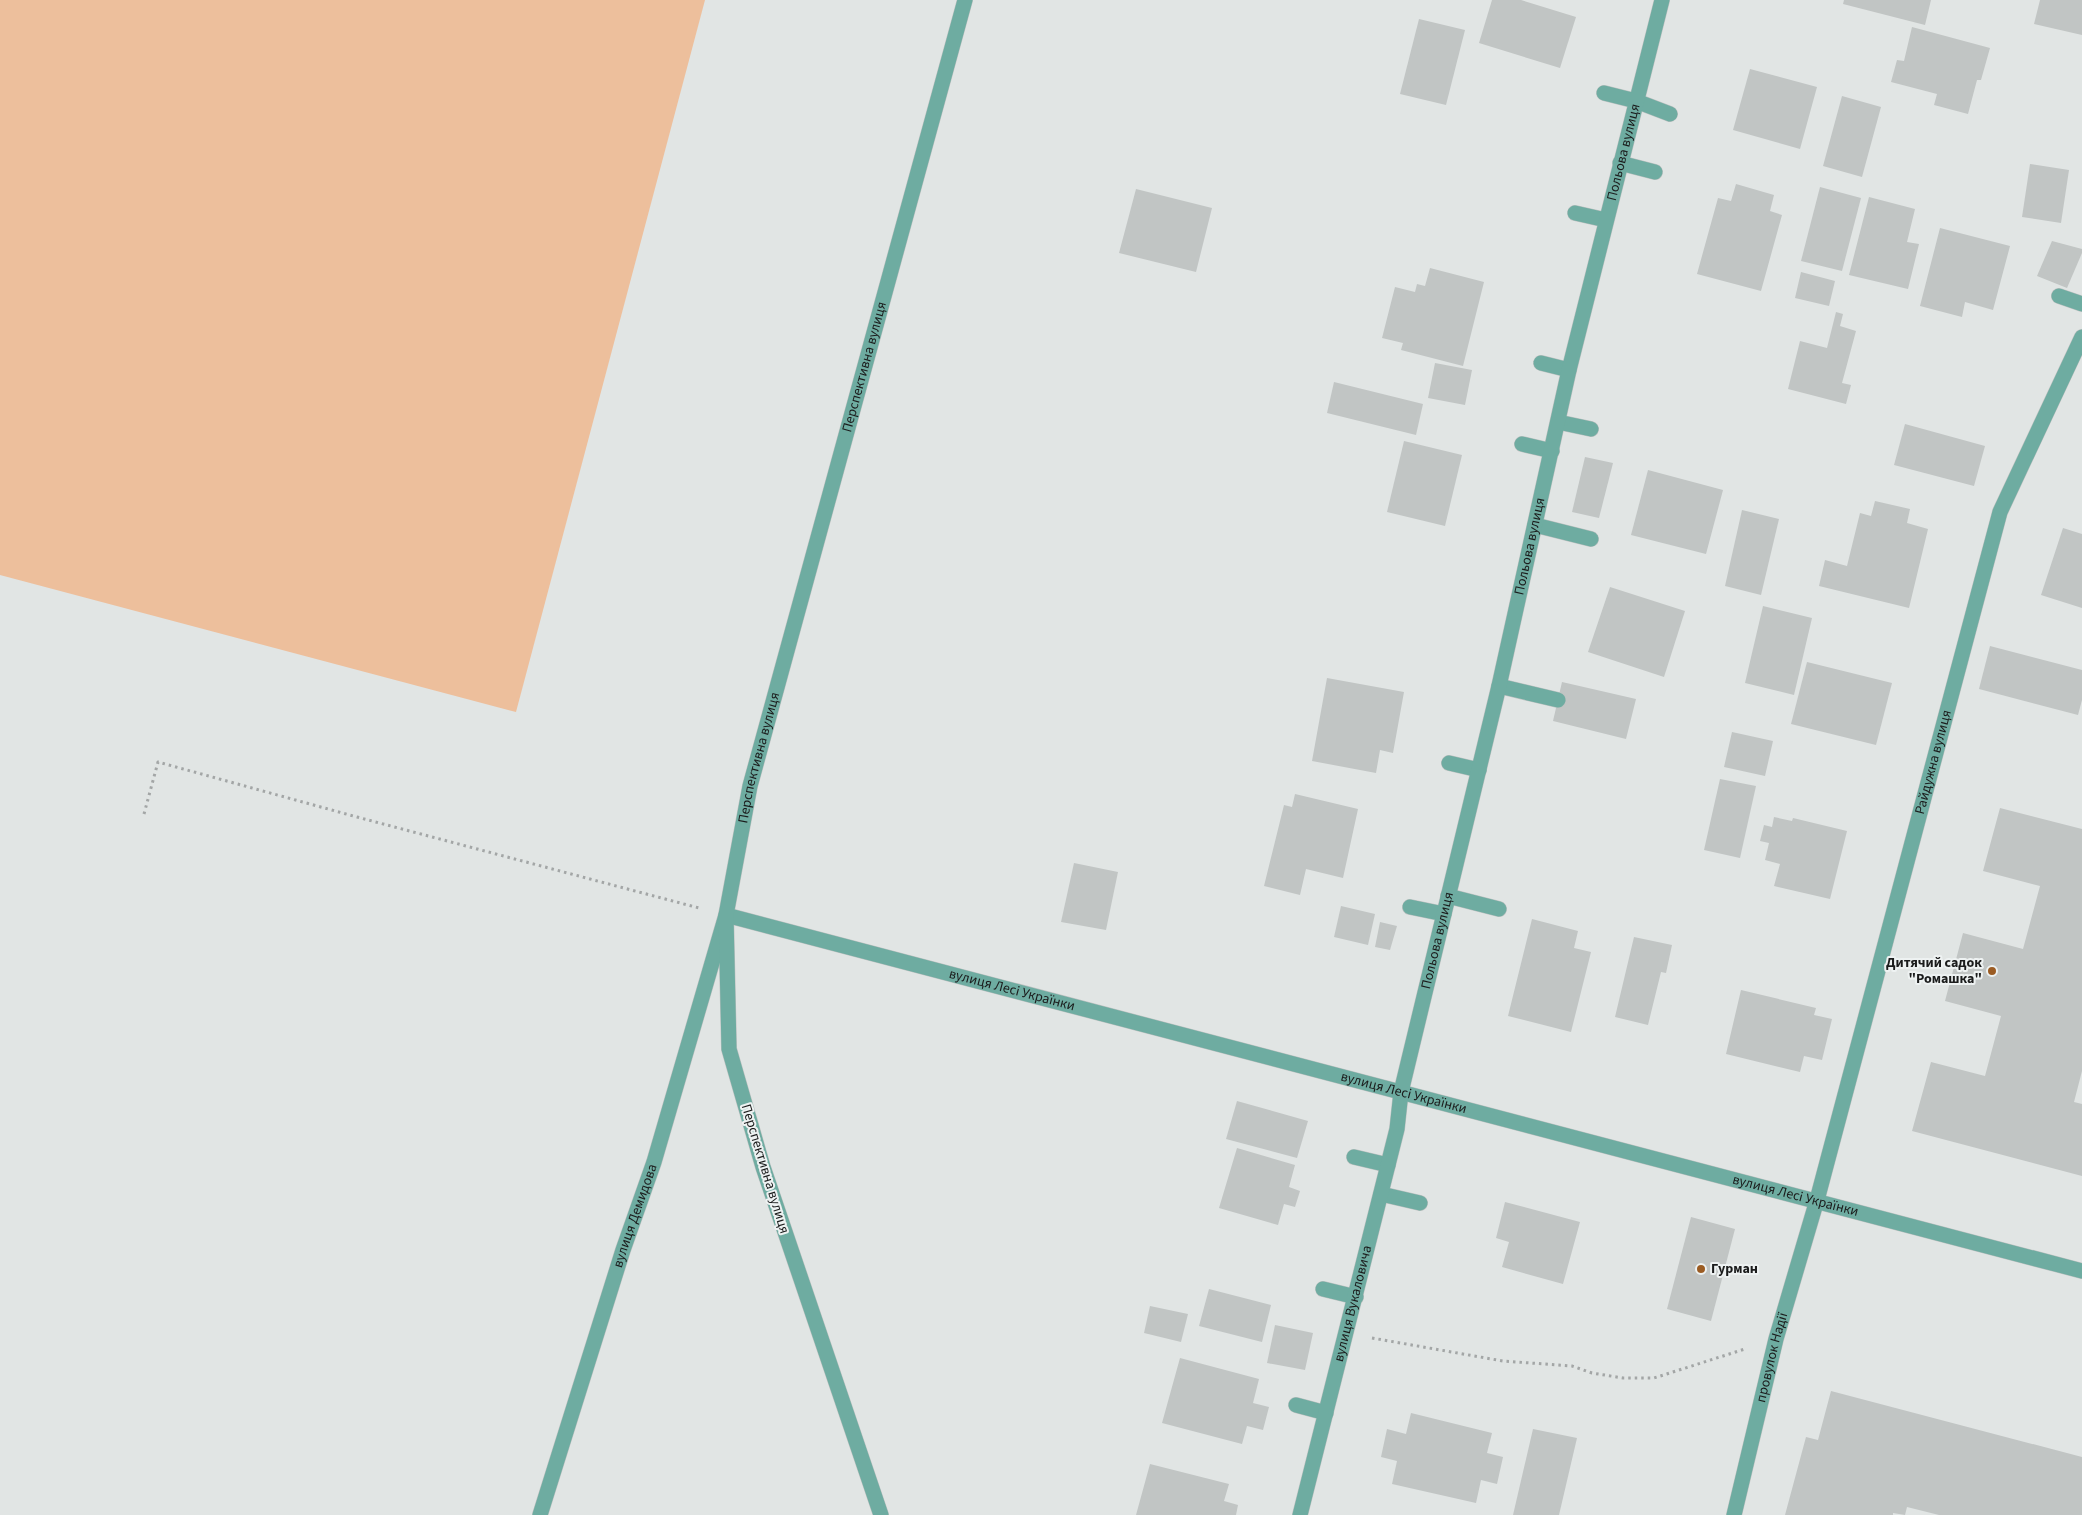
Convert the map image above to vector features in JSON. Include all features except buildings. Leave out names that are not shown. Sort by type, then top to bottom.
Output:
[{"type":"street","name":"Перспективна вулиця","points":[[881,1515],[763,1167],[729,1049],[726,915],[750,786],[965,0]]},
{"type":"street","name":"Польова вулиця","points":[[1401,1092],[1499,686],[1569,370],[1662,0]]},
{"type":"street","points":[[1604,93],[1636,101],[1670,114]]},
{"type":"street","points":[[1620,163],[1655,172]]},
{"type":"street","points":[[1575,213],[1606,220]]},
{"type":"street","points":[[2059,296],[2082,304]]},
{"type":"street","name":"Райдужна вулиця","points":[[1817,1200],[2000,512],[2082,337]]},
{"type":"street","points":[[1541,363],[1569,370]]},
{"type":"street","points":[[1558,422],[1592,429]]},
{"type":"street","points":[[1522,444],[1552,451]]},
{"type":"street","points":[[1535,525],[1590,539]]},
{"type":"street","points":[[1499,686],[1558,700]]},
{"type":"street","points":[[1449,763],[1478,770]]},
{"type":"street","points":[[1448,896],[1499,909]]},
{"type":"street","points":[[1410,907],[1444,914]]},
{"type":"street","name":"вулиця Лесі Українки","points":[[726,915],[2082,1271]]},
{"type":"street","name":"вулиця Демидова","points":[[540,1515],[624,1250],[654,1162],[726,915]]},
{"type":"street","name":"вулиця Вукаловича","points":[[1300,1515],[1397,1129],[1401,1092]]},
{"type":"street","points":[[1354,1158],[1388,1165]]},
{"type":"street","points":[[1381,1194],[1420,1203]]},
{"type":"street","name":"провулок Надії","points":[[1734,1515],[1776,1339],[1817,1200]]},
{"type":"street","points":[[1323,1289],[1356,1297]]},
{"type":"street","points":[[1296,1405],[1326,1413]]},
{"type":"path","points":[[144,814],[158,762],[726,915]]},
{"type":"path","points":[[1347,1333],[1502,1361],[1572,1366],[1592,1373],[1623,1378],[1654,1378],[1776,1339]]},
{"type":"shaded area","points":[[0,0],[705,0],[516,712],[0,575]]},
{"type":"place","name":"Дитячий садок \"Ромашка\"","points":[[1992,971]]},
{"type":"place","name":"Гурман","points":[[1701,1269]]}]
